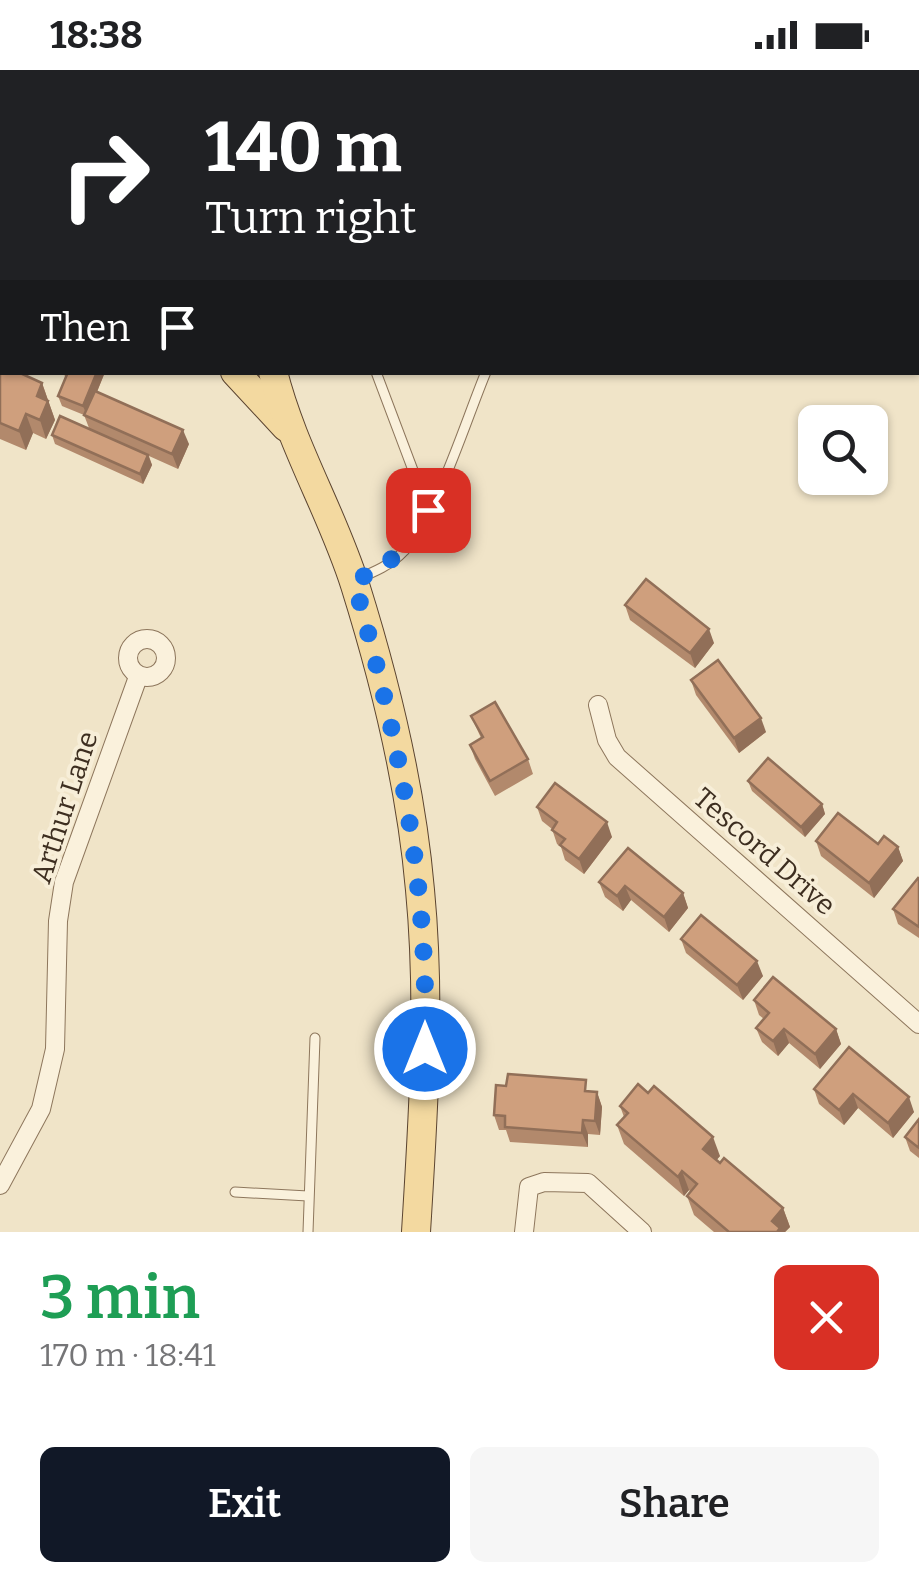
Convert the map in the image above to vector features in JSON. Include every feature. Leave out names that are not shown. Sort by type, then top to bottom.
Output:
[{"type":"main road","points":[[238,375],[287,428]]},
{"type":"main road","points":[[275,375],[287,428],[354,581],[398,743],[420,890],[426,1019],[416,1232]]},
{"type":"street","name":"Arthur Lane","points":[[0,1185],[41,1108],[55,1049],[58,921],[64,882],[138,677]]},
{"type":"street","name":"Tescord Drive","points":[[598,705],[607,740],[617,757],[919,1024]]},
{"type":"street","points":[[524,1232],[529,1187],[544,1182],[588,1183],[642,1232]]},
{"type":"lane","points":[[377,375],[428,510]]},
{"type":"lane","points":[[354,581],[387,566],[407,549],[428,510],[485,375]]},
{"type":"lane","points":[[308,1232],[314,1038]]},
{"type":"lane","points":[[235,1192],[308,1196]]},
{"type":"building","points":[[0,375],[25,375],[42,383],[37,396],[48,401],[40,420],[26,414],[19,431],[0,423]]},
{"type":"building","points":[[67,375],[96,375],[83,406],[58,396]]},
{"type":"building","points":[[95,391],[183,430],[172,454],[84,415]]},
{"type":"building","points":[[60,416],[148,455],[140,474],[52,435]]},
{"type":"building","points":[[646,579],[709,629],[690,653],[625,605]]},
{"type":"building","points":[[718,660],[761,718],[734,738],[691,680]]},
{"type":"building","points":[[495,702],[528,759],[490,781],[470,745],[483,737],[471,716]]},
{"type":"building","points":[[768,758],[822,804],[801,827],[748,781]]},
{"type":"building","points":[[555,783],[607,822],[579,859],[560,845],[565,839],[552,830],[557,822],[537,807]]},
{"type":"building","points":[[838,813],[878,844],[884,836],[898,847],[869,883],[816,841]]},
{"type":"building","points":[[628,848],[683,893],[664,917],[625,886],[617,896],[599,882]]},
{"type":"building","points":[[919,879],[919,927],[893,909]]},
{"type":"building","points":[[701,915],[757,961],[737,985],[681,939]]},
{"type":"building","points":[[773,977],[836,1029],[815,1054],[784,1029],[773,1041],[756,1028],[769,1013],[754,1000]]},
{"type":"building","points":[[849,1047],[909,1097],[888,1123],[853,1094],[839,1110],[814,1089]]},
{"type":"building","points":[[508,1074],[586,1080],[585,1091],[597,1092],[595,1121],[583,1120],[582,1133],[505,1127],[505,1116],[494,1115],[496,1085],[506,1086]]},
{"type":"building","points":[[638,1084],[648,1093],[654,1086],[713,1137],[703,1149],[720,1163],[724,1158],[783,1208],[772,1221],[780,1228],[777,1232],[729,1232],[687,1196],[697,1184],[682,1171],[678,1177],[617,1125],[628,1113],[620,1106]]},
{"type":"building","points":[[919,1119],[919,1148],[905,1137]]},
{"type":"route","points":[[425,1049],[420,890],[405,776],[354,581],[387,566],[407,549],[428,510]]}]
